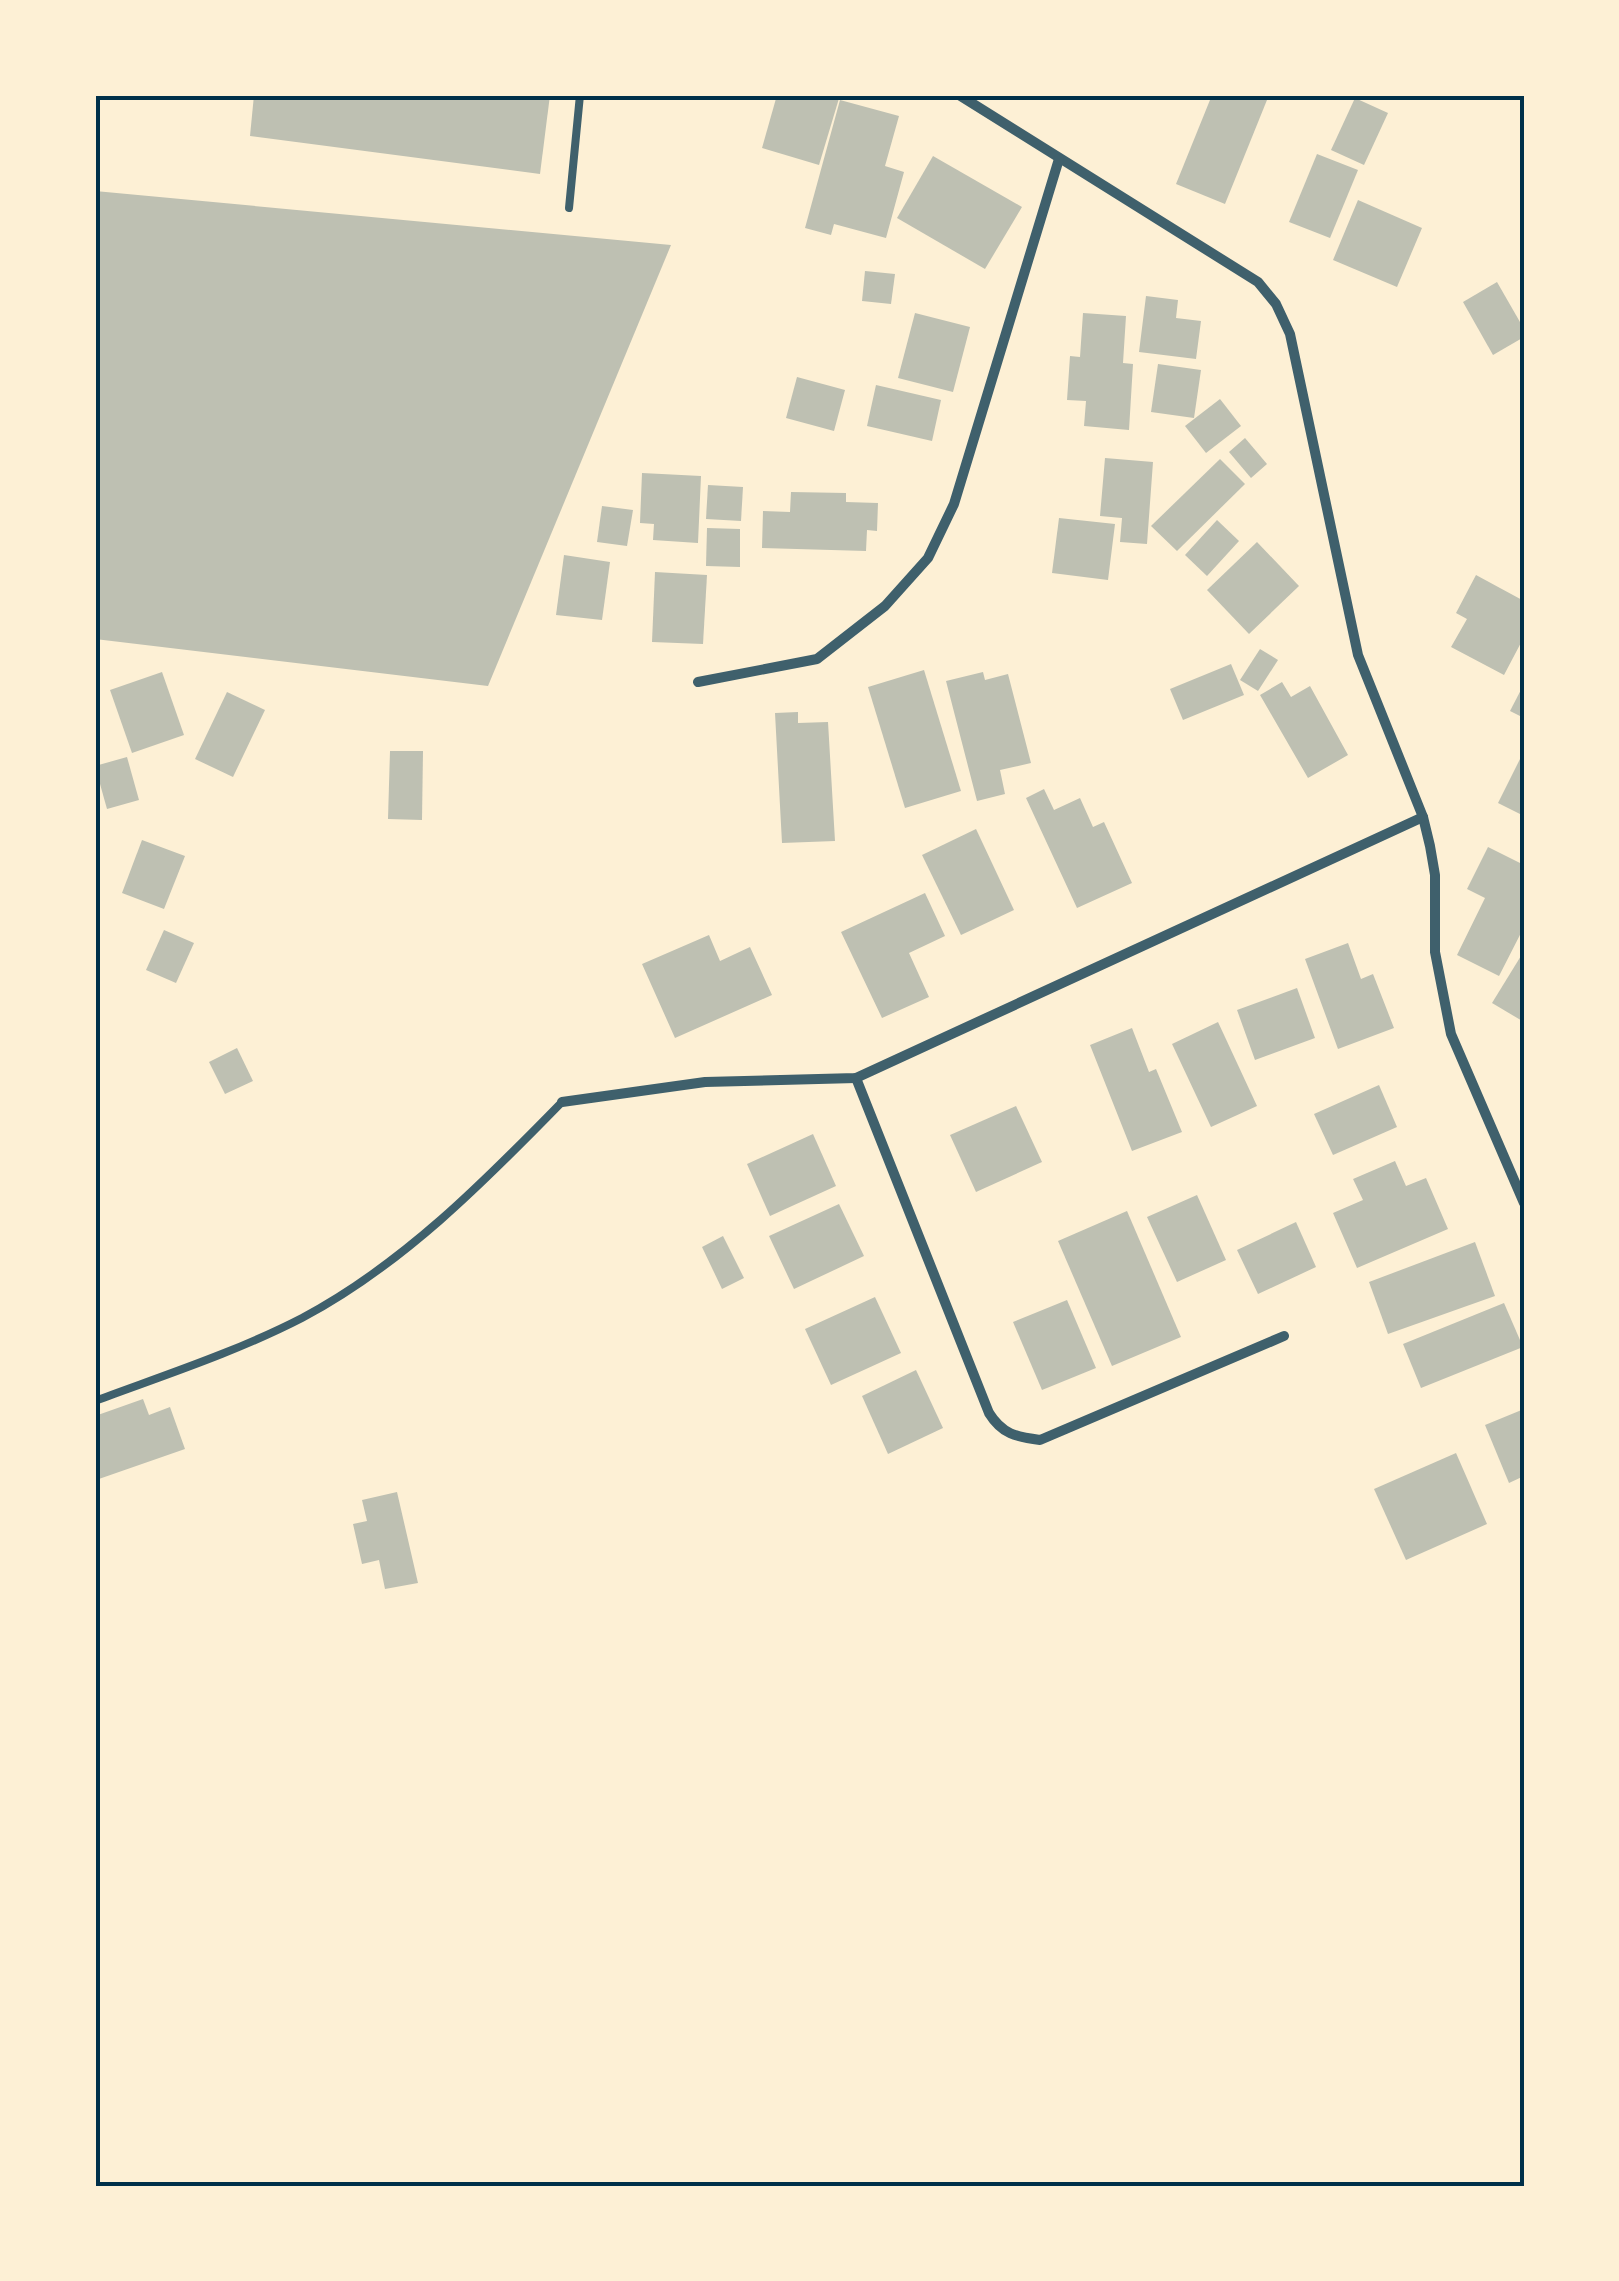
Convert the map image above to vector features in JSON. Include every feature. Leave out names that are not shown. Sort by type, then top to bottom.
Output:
[{"type":"street","points":[[959,95],[1258,282],[1276,304],[1290,334],[1358,655],[1423,817],[1435,874],[1435,952],[1451,1034],[1524,1203]]},
{"type":"street","points":[[698,682],[817,659],[886,606],[928,558],[954,504],[1059,159]]},
{"type":"street","points":[[562,1102],[705,1082],[856,1078],[1423,817]]},
{"type":"street","points":[[856,1078],[989,1413],[1000,1430],[1040,1440],[1284,1336]]},
{"type":"lane","points":[[569,208],[580,95]]},
{"type":"lane","points":[[95,1401],[190,1368],[304,1317],[394,1258],[482,1183],[562,1102]]},
{"type":"building","points":[[254,95],[550,95],[540,174],[250,136]]},
{"type":"building","points":[[777,95],[840,95],[819,165],[762,148]]},
{"type":"building","points":[[1212,95],[1269,95],[1225,204],[1176,184]]},
{"type":"building","points":[[1355,98],[1388,113],[1364,165],[1331,150]]},
{"type":"building","points":[[840,100],[899,116],[885,166],[904,172],[886,238],[834,224],[831,235],[805,228]]},
{"type":"building","points":[[1317,154],[1358,170],[1330,238],[1289,222]]},
{"type":"building","points":[[933,156],[1022,207],[985,269],[897,218]]},
{"type":"building","points":[[95,191],[671,245],[488,686],[95,639]]},
{"type":"building","points":[[1358,200],[1422,228],[1397,287],[1333,260]]},
{"type":"building","points":[[865,271],[895,274],[891,304],[862,301]]},
{"type":"building","points":[[1497,282],[1524,329],[1524,337],[1493,355],[1463,302]]},
{"type":"building","points":[[1146,296],[1178,300],[1176,318],[1201,321],[1196,359],[1139,352]]},
{"type":"building","points":[[915,313],[970,327],[953,392],[898,378]]},
{"type":"building","points":[[1083,313],[1126,316],[1123,363],[1133,364],[1129,430],[1084,426],[1086,401],[1067,400],[1070,356],[1080,357]]},
{"type":"building","points":[[1158,364],[1201,370],[1194,418],[1151,412]]},
{"type":"building","points":[[797,377],[845,390],[834,431],[786,418]]},
{"type":"building","points":[[876,385],[941,400],[932,441],[867,426]]},
{"type":"building","points":[[1220,399],[1241,426],[1206,453],[1185,426]]},
{"type":"building","points":[[1245,438],[1267,464],[1251,478],[1229,452]]},
{"type":"building","points":[[1105,458],[1153,462],[1147,544],[1120,542],[1122,518],[1100,516]]},
{"type":"building","points":[[1220,459],[1245,484],[1177,551],[1151,526]]},
{"type":"building","points":[[642,473],[701,476],[698,543],[653,540],[654,524],[640,523]]},
{"type":"building","points":[[708,485],[743,487],[741,521],[706,519]]},
{"type":"building","points":[[791,492],[846,493],[846,502],[878,503],[877,531],[867,530],[866,551],[762,548],[763,511],[790,512]]},
{"type":"building","points":[[602,506],[633,510],[627,546],[597,542]]},
{"type":"building","points":[[1059,518],[1115,524],[1108,580],[1052,573]]},
{"type":"building","points":[[1217,520],[1239,541],[1207,576],[1185,555]]},
{"type":"building","points":[[707,528],[740,529],[740,567],[706,566]]},
{"type":"building","points":[[1257,542],[1299,586],[1249,634],[1207,590]]},
{"type":"building","points":[[564,555],[610,562],[602,620],[556,615]]},
{"type":"building","points":[[655,572],[707,575],[703,644],[652,642]]},
{"type":"building","points":[[1476,575],[1524,601],[1524,637],[1504,675],[1451,647],[1467,619],[1456,613]]},
{"type":"building","points":[[1260,649],[1278,660],[1258,691],[1240,680]]},
{"type":"building","points":[[1231,664],[1244,695],[1183,720],[1170,689]]},
{"type":"building","points":[[924,670],[961,791],[905,808],[868,687]]},
{"type":"building","points":[[162,672],[184,735],[132,753],[110,690]]},
{"type":"building","points":[[983,672],[985,680],[1008,674],[1031,763],[1000,770],[1005,794],[977,801],[946,681]]},
{"type":"building","points":[[1282,682],[1291,697],[1310,686],[1348,755],[1308,778],[1260,695]]},
{"type":"building","points":[[1524,684],[1524,718],[1510,711]]},
{"type":"building","points":[[227,692],[265,710],[233,777],[195,759]]},
{"type":"building","points":[[798,712],[798,723],[828,722],[835,841],[782,843],[775,713]]},
{"type":"building","points":[[390,751],[423,751],[422,820],[388,819]]},
{"type":"building","points":[[1524,751],[1524,816],[1498,803]]},
{"type":"building","points":[[127,757],[139,800],[107,809],[95,766]]},
{"type":"building","points":[[1044,789],[1054,810],[1080,798],[1093,827],[1104,822],[1132,883],[1077,908],[1026,798]]},
{"type":"building","points":[[976,829],[1014,910],[961,935],[922,855]]},
{"type":"building","points":[[142,840],[185,856],[164,909],[122,893]]},
{"type":"building","points":[[1488,847],[1524,865],[1524,927],[1499,976],[1457,955],[1485,898],[1467,889]]},
{"type":"building","points":[[925,893],[945,936],[909,953],[929,997],[882,1018],[841,932]]},
{"type":"building","points":[[164,930],[194,943],[176,983],[146,970]]},
{"type":"building","points":[[709,935],[720,961],[750,947],[772,995],[675,1038],[642,964]]},
{"type":"building","points":[[1348,943],[1361,979],[1373,974],[1394,1028],[1338,1049],[1305,959]]},
{"type":"building","points":[[1524,951],[1524,1022],[1492,1003]]},
{"type":"building","points":[[1297,988],[1315,1038],[1255,1060],[1237,1010]]},
{"type":"building","points":[[1218,1022],[1257,1106],[1211,1127],[1172,1044]]},
{"type":"building","points":[[1132,1028],[1149,1072],[1156,1069],[1182,1132],[1132,1151],[1090,1045]]},
{"type":"building","points":[[237,1048],[253,1081],[225,1094],[209,1062]]},
{"type":"building","points":[[1379,1085],[1397,1127],[1333,1155],[1314,1114]]},
{"type":"building","points":[[1016,1106],[1042,1162],[976,1192],[950,1135]]},
{"type":"building","points":[[813,1134],[836,1186],[770,1216],[747,1164]]},
{"type":"building","points":[[1395,1161],[1406,1186],[1426,1178],[1448,1229],[1357,1268],[1333,1213],[1363,1200],[1353,1179]]},
{"type":"building","points":[[1197,1195],[1226,1260],[1177,1282],[1147,1217]]},
{"type":"building","points":[[839,1204],[864,1256],[794,1289],[769,1236]]},
{"type":"building","points":[[1127,1211],[1181,1337],[1112,1366],[1058,1241]]},
{"type":"building","points":[[1296,1222],[1316,1267],[1258,1294],[1237,1250]]},
{"type":"building","points":[[723,1236],[744,1278],[722,1289],[702,1247]]},
{"type":"building","points":[[1475,1242],[1495,1296],[1388,1334],[1369,1282]]},
{"type":"building","points":[[875,1297],[901,1353],[831,1385],[805,1329]]},
{"type":"building","points":[[1067,1300],[1096,1368],[1042,1390],[1013,1322]]},
{"type":"building","points":[[1504,1303],[1523,1347],[1421,1388],[1403,1344]]},
{"type":"building","points":[[916,1370],[943,1428],[888,1454],[862,1396]]},
{"type":"building","points":[[143,1399],[149,1415],[170,1407],[185,1449],[96,1480],[95,1416]]},
{"type":"building","points":[[1524,1409],[1524,1476],[1509,1483],[1485,1425]]},
{"type":"building","points":[[1456,1453],[1487,1524],[1406,1560],[1374,1489]]},
{"type":"building","points":[[397,1492],[418,1583],[385,1589],[379,1560],[362,1564],[353,1524],[367,1521],[362,1500]]}]
